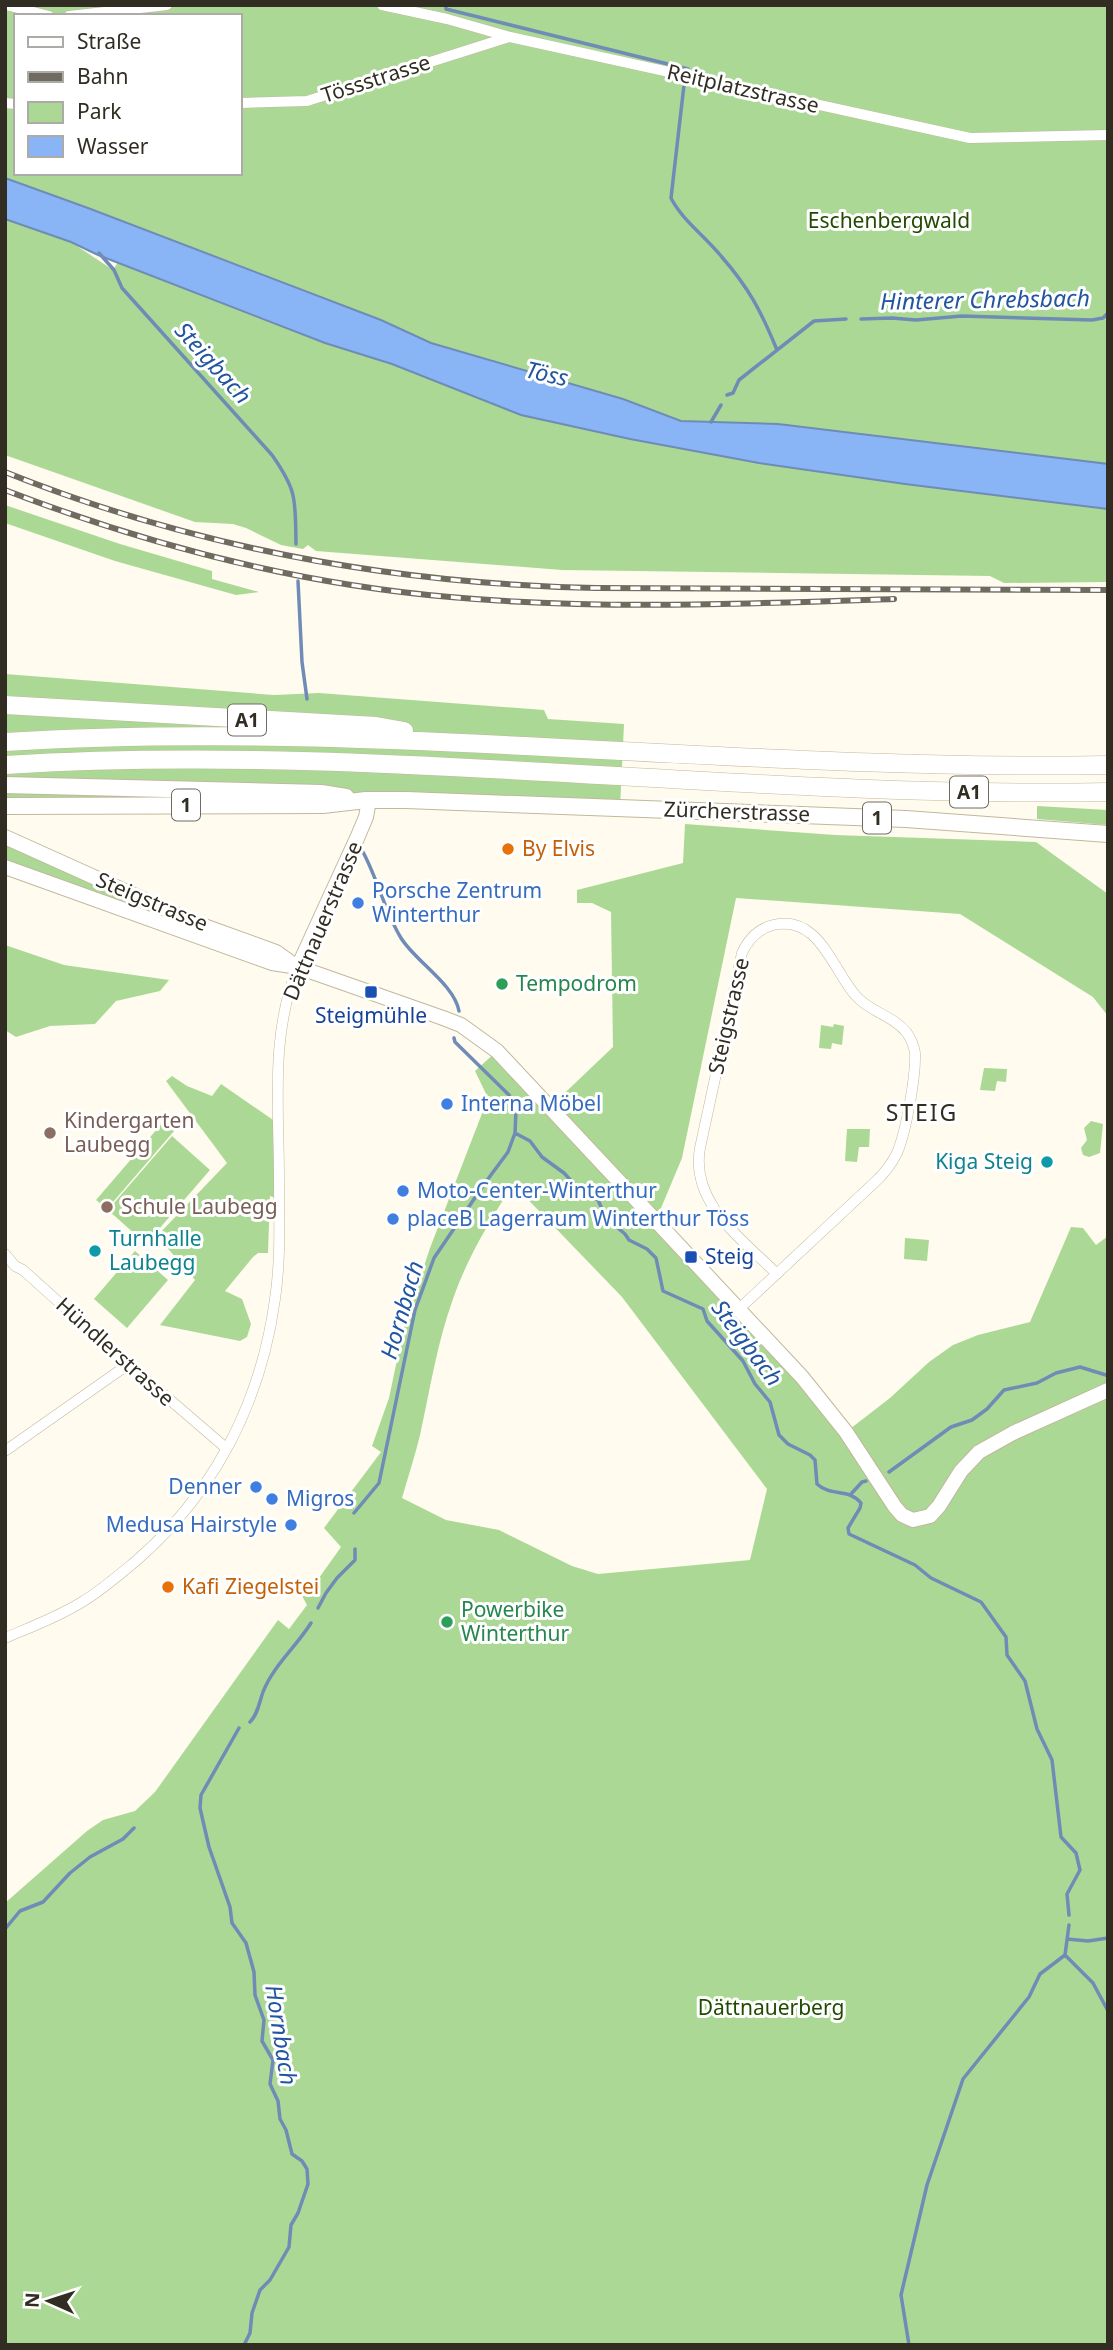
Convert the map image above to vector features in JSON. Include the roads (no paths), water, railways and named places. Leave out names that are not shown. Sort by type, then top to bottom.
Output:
[{"type":"highway","name":"A1","points":[[5,705],[376,726],[487,743]]},
{"type":"highway","name":"A1","points":[[5,742],[117,737],[246,736],[487,743],[883,763],[1108,765]]},
{"type":"highway","name":"A1","points":[[5,765],[150,760],[310,761],[916,790],[1108,792]]},
{"type":"main road","name":"Zürcherstrasse","points":[[5,785],[71,789],[321,793],[367,800],[906,819],[1108,834]]},
{"type":"main road","name":"Zürcherstrasse","points":[[5,806],[323,805],[367,800]]},
{"type":"main road","name":"Dättnauerstrasse","points":[[298,967],[366,817],[367,800]]},
{"type":"main road","name":"Steigstrasse","points":[[5,837],[196,923],[276,952],[298,967]]},
{"type":"main road","name":"Steigstrasse","points":[[5,867],[272,963],[298,967],[443,1018],[480,1037],[497,1051],[825,1404],[899,1512],[913,1520],[922,1520],[934,1513],[961,1471],[985,1448],[1108,1390]]},
{"type":"street","points":[[6,5],[41,14]]},
{"type":"street","points":[[87,14],[167,5]]},
{"type":"street","name":"Reitplatzstrasse","points":[[382,5],[447,19],[510,37],[970,138],[1108,135]]},
{"type":"street","name":"Tössstrasse","points":[[242,103],[307,101],[510,37]]},
{"type":"street","name":"Steigstrasse","points":[[739,1309],[874,1183],[893,1160],[905,1124],[915,1058],[913,1044],[907,1033],[896,1022],[858,998],[815,936],[801,927],[785,924],[773,925],[758,932],[742,953],[698,1166],[703,1190],[712,1207],[776,1274]]},
{"type":"street","name":"Dättnauerstrasse","points":[[5,1638],[82,1602],[133,1563],[194,1499],[235,1437],[257,1383],[274,1305],[279,1250],[279,1047],[287,1004],[298,967]]},
{"type":"street","name":"Hündlerstrasse","points":[[5,1254],[15,1266],[23,1270],[114,1352],[126,1366],[134,1369],[226,1448]]},
{"type":"street","points":[[5,1275],[15,1266]]},
{"type":"street","points":[[5,1451],[126,1366]]},
{"type":"water","points":[[5,178],[381,320],[431,343],[623,399],[681,421],[778,424],[1108,464],[1108,509],[759,463],[521,415],[392,364],[325,343],[98,255],[71,242],[5,219]]},
{"type":"waterway","points":[[446,5],[446,9],[688,69]]},
{"type":"waterway","points":[[684,85],[671,198],[681,214],[715,249],[747,290],[777,350]]},
{"type":"waterway","name":"Steigbach","points":[[99,253],[114,270],[122,288],[272,455],[291,488],[296,544]]},
{"type":"waterway","name":"Hinterer Chrebsbach","points":[[861,319],[916,320],[962,316],[1092,320],[1103,318],[1108,313]]},
{"type":"waterway","name":"Hinterer Chrebsbach","points":[[727,395],[733,393],[739,380],[814,321],[846,319]]},
{"type":"waterway","name":"Hinterer Chrebsbach","points":[[711,422],[721,405]]},
{"type":"waterway","name":"Steigbach","points":[[298,581],[302,662],[307,699]]},
{"type":"waterway","name":"Steigbach","points":[[363,852],[401,938],[450,991],[459,1011]]},
{"type":"waterway","name":"Hornbach","points":[[354,1513],[379,1483],[415,1310],[434,1258],[508,1152],[515,1133],[516,1110],[509,1095],[454,1038]]},
{"type":"waterway","name":"Steigbach","points":[[515,1133],[530,1141],[542,1157],[564,1173],[583,1194],[598,1200],[606,1218],[629,1240],[647,1249],[656,1258],[663,1291],[703,1309],[707,1321],[743,1361],[755,1384],[770,1402],[779,1435],[788,1444],[815,1460],[817,1484],[856,1498],[861,1503],[848,1528],[849,1534],[915,1565],[931,1578],[981,1602],[1006,1637],[1007,1655],[1025,1681],[1037,1729],[1052,1760],[1061,1837],[1076,1853],[1080,1870],[1067,1894],[1069,1915]]},
{"type":"waterway","points":[[889,1472],[951,1427],[972,1420],[987,1409],[1004,1390],[1037,1383],[1056,1373],[1080,1367],[1106,1375]]},
{"type":"waterway","points":[[851,1494],[866,1481]]},
{"type":"waterway","name":"Hornbach","points":[[318,1608],[337,1578],[355,1560],[355,1549]]},
{"type":"waterway","name":"Hornbach","points":[[250,1722],[257,1712],[267,1683],[311,1623]]},
{"type":"waterway","name":"Hornbach","points":[[239,1728],[201,1795],[200,1808],[209,1847],[230,1907],[232,1923],[246,1943],[254,1972],[255,1995],[264,2020],[262,2041],[273,2060],[270,2084],[278,2101],[280,2119],[286,2130],[292,2154],[302,2161],[307,2169],[308,2184],[291,2225],[289,2247],[270,2280],[260,2290],[252,2313],[250,2333],[244,2345]]},
{"type":"waterway","points":[[5,1929],[20,1911],[43,1902],[70,1873],[90,1857],[123,1839],[134,1828]]},
{"type":"waterway","points":[[909,2345],[901,2295],[927,2185],[963,2079],[1029,1997],[1040,1974],[1065,1955],[1069,1925]]},
{"type":"waterway","points":[[1067,1939],[1088,1941],[1108,1938]]},
{"type":"waterway","points":[[1065,1955],[1093,1983],[1108,2011]]},
{"type":"railway","points":[[5,472],[149,522],[222,541],[369,570],[444,579],[596,588],[1108,590]]},
{"type":"railway","points":[[5,490],[168,545],[280,572],[393,591],[505,601],[617,605],[894,599]]},
{"type":"place","name":"By Elvis","points":[[508,849]]},
{"type":"place","name":"Porsche Zentrum Winterthur","points":[[358,903]]},
{"type":"place","name":"Tempodrom","points":[[502,984]]},
{"type":"place","name":"Steigmühle","points":[[371,992]]},
{"type":"place","name":"Interna Möbel","points":[[447,1104]]},
{"type":"place","name":"Kindergarten Laubegg","points":[[50,1133]]},
{"type":"place","name":"Kiga Steig","points":[[1047,1162]]},
{"type":"place","name":"Moto-Center-Winterthur","points":[[403,1191]]},
{"type":"place","name":"Schule Laubegg","points":[[107,1207]]},
{"type":"place","name":"placeB Lagerraum Winterthur Töss","points":[[393,1219]]},
{"type":"place","name":"Turnhalle Laubegg","points":[[95,1251]]},
{"type":"place","name":"Steig","points":[[691,1257]]},
{"type":"place","name":"Denner","points":[[256,1487]]},
{"type":"place","name":"Migros","points":[[272,1499]]},
{"type":"place","name":"Medusa Hairstyle","points":[[291,1525]]},
{"type":"place","name":"Kafi Ziegelstei","points":[[168,1587]]},
{"type":"place","name":"Powerbike Winterthur","points":[[447,1622]]},
{"type":"district","name":"STEIG","points":[[922,1113]]},
{"type":"park label","name":"Eschenbergwald","points":[[889,221]]},
{"type":"park label","name":"Dättnauerberg","points":[[771,2008]]},
{"type":"water label","name":"Töss","points":[[547,374]]}]
